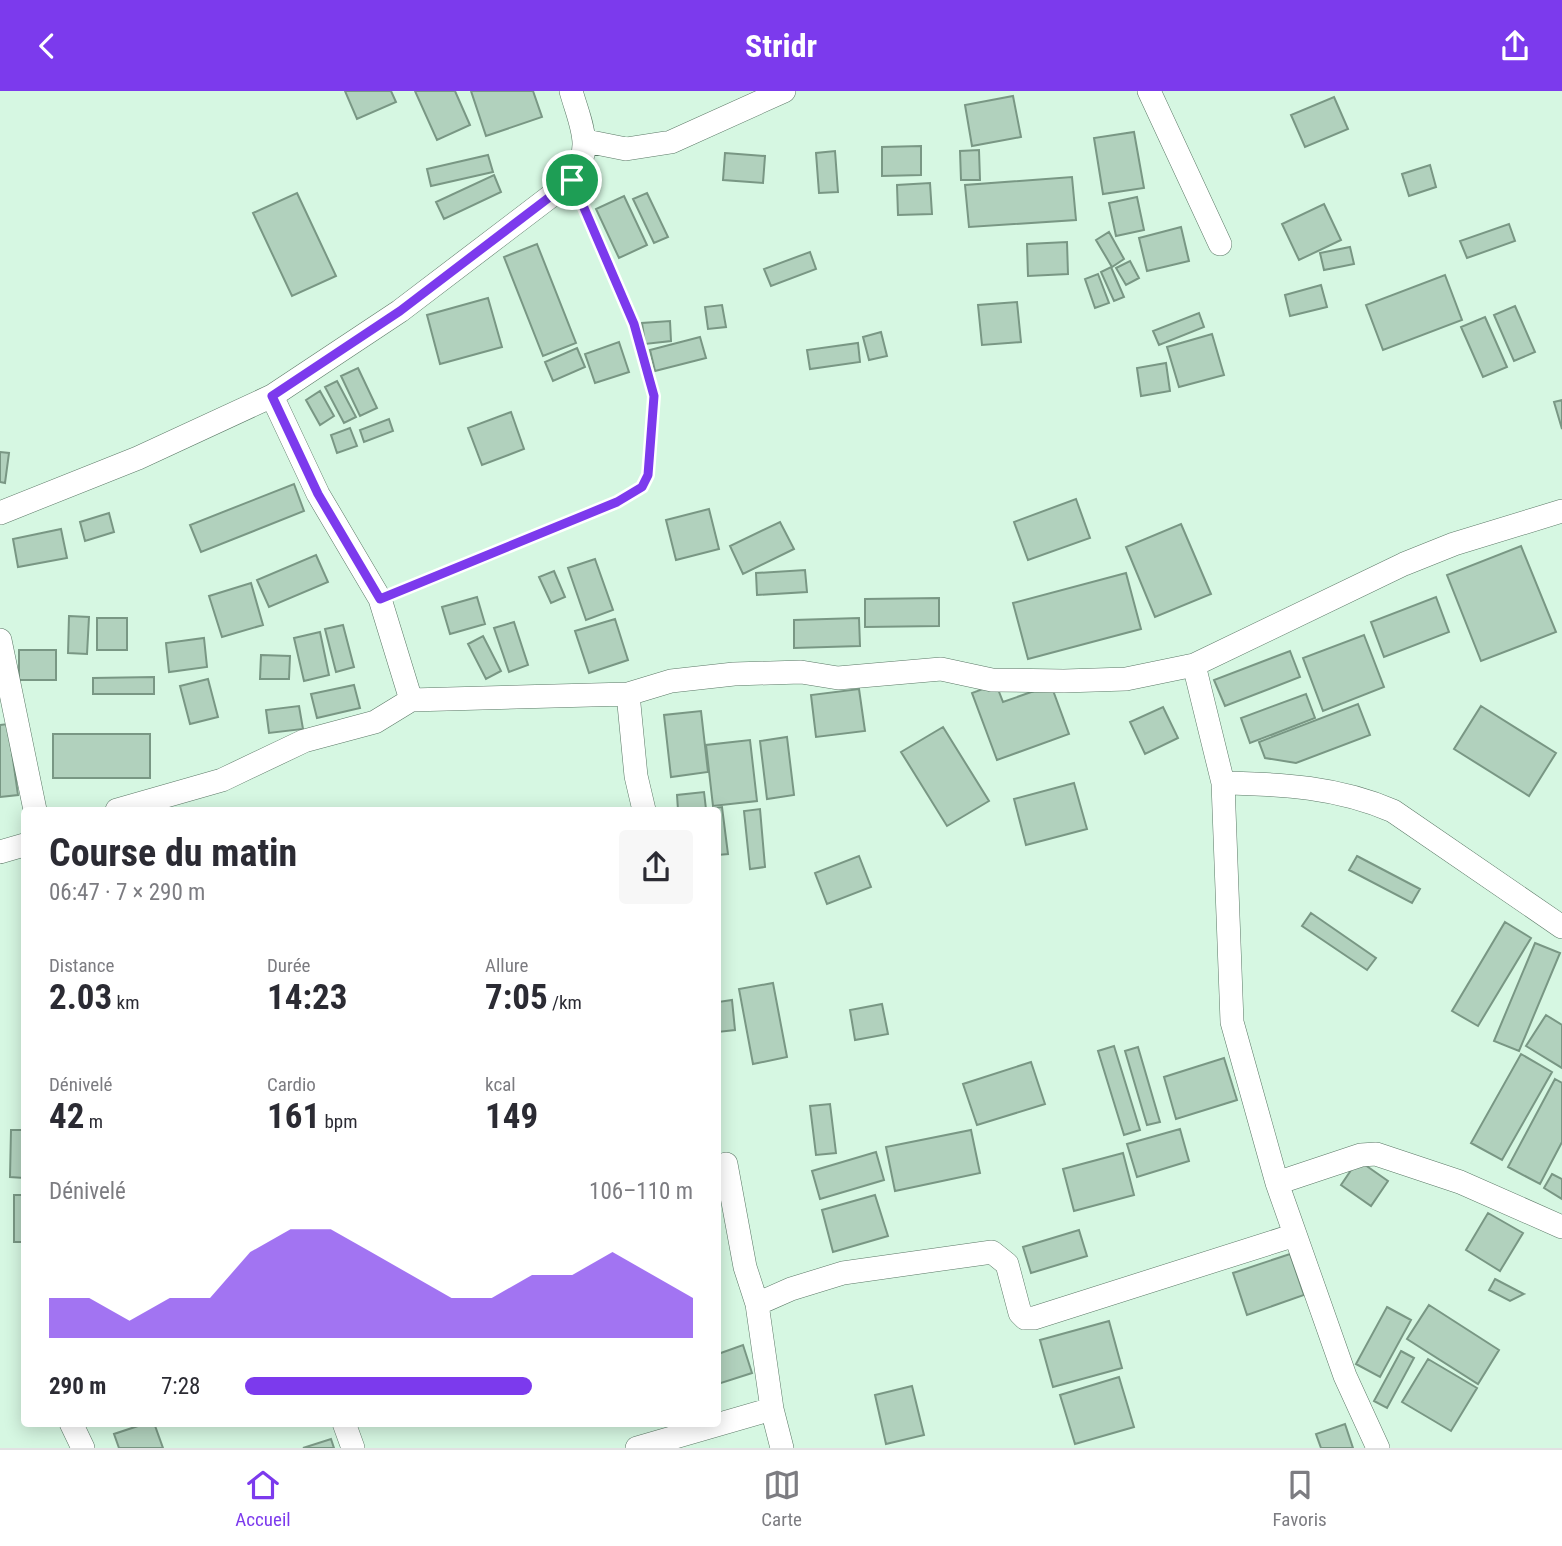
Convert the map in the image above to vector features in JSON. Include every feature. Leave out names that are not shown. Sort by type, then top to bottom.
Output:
[{"type":"street","points":[[0,513],[138,458],[272,396],[400,311],[572,180],[584,163],[586,141],[571,91]]},
{"type":"street","points":[[586,141],[625,149],[671,142],[784,91]]},
{"type":"street","points":[[1149,91],[1220,244]]},
{"type":"street","points":[[272,396],[318,494],[380,599],[411,700]]},
{"type":"street","points":[[128,807],[222,780],[304,741],[375,722],[411,700],[628,694],[671,681],[734,674],[802,672],[838,678],[941,669],[992,680],[1064,681],[1126,679],[1194,666],[1417,559],[1454,544],[1562,511]]},
{"type":"street","points":[[0,640],[34,807]]},
{"type":"street","points":[[1194,666],[1223,783],[1232,1022],[1277,1183],[1345,1376],[1378,1448]]},
{"type":"street","points":[[628,694],[636,776],[643,807]]},
{"type":"street","points":[[1223,783],[1301,787],[1351,794],[1369,800],[1393,811],[1562,927]]},
{"type":"street","points":[[0,852],[21,846]]},
{"type":"street","points":[[1277,1183],[1361,1155],[1376,1154],[1461,1182],[1562,1227]]},
{"type":"street","points":[[726,1164],[745,1267],[758,1304],[772,1409],[782,1448]]},
{"type":"street","points":[[758,1304],[791,1289],[843,1273],[992,1252],[1007,1264],[1020,1313],[1025,1318],[1034,1318],[1295,1235]]},
{"type":"street","points":[[721,1424],[772,1409]]},
{"type":"street","points":[[73,1427],[83,1448]]},
{"type":"street","points":[[345,1427],[353,1448]]},
{"type":"street","points":[[638,1448],[710,1427]]},
{"type":"path","points":[[380,599],[617,502],[642,487],[648,475],[654,396],[634,324],[572,180]]},
{"type":"building","points":[[345,91],[391,91],[396,102],[357,119]]},
{"type":"building","points":[[415,91],[455,91],[470,125],[437,140]]},
{"type":"building","points":[[471,91],[533,91],[542,117],[486,136]]},
{"type":"building","points":[[1013,96],[1021,137],[972,146],[965,105]]},
{"type":"building","points":[[1334,97],[1348,129],[1305,147],[1291,115]]},
{"type":"building","points":[[1134,132],[1144,188],[1103,194],[1094,138]]},
{"type":"building","points":[[921,146],[921,175],[882,176],[882,147]]},
{"type":"building","points":[[979,150],[980,180],[961,180],[960,151]]},
{"type":"building","points":[[835,151],[838,192],[819,193],[816,153]]},
{"type":"building","points":[[725,153],[765,156],[763,183],[723,180]]},
{"type":"building","points":[[488,155],[493,172],[431,186],[427,169]]},
{"type":"building","points":[[1430,165],[1436,187],[1409,196],[1402,174]]},
{"type":"building","points":[[494,175],[501,192],[444,219],[436,202]]},
{"type":"building","points":[[1072,177],[1076,220],[969,227],[965,185]]},
{"type":"building","points":[[930,183],[932,214],[898,215],[897,185]]},
{"type":"building","points":[[297,193],[336,276],[292,296],[253,213]]},
{"type":"building","points":[[647,193],[668,237],[654,243],[633,199]]},
{"type":"building","points":[[624,196],[647,245],[619,258],[596,209]]},
{"type":"building","points":[[1137,197],[1144,230],[1116,236],[1109,203]]},
{"type":"building","points":[[1324,204],[1341,240],[1299,260],[1282,224]]},
{"type":"building","points":[[1509,224],[1515,241],[1467,258],[1460,241]]},
{"type":"building","points":[[1181,227],[1189,261],[1147,271],[1139,238]]},
{"type":"building","points":[[1109,232],[1124,259],[1112,267],[1096,240]]},
{"type":"building","points":[[1067,242],[1068,274],[1028,276],[1027,244]]},
{"type":"building","points":[[537,244],[576,343],[543,356],[504,257]]},
{"type":"building","points":[[1350,247],[1354,264],[1324,270],[1320,253]]},
{"type":"building","points":[[810,252],[816,269],[771,286],[764,269]]},
{"type":"building","points":[[1130,261],[1139,278],[1126,285],[1116,268]]},
{"type":"building","points":[[1111,267],[1124,297],[1114,301],[1101,272]]},
{"type":"building","points":[[1098,274],[1109,303],[1095,308],[1085,279]]},
{"type":"building","points":[[1445,275],[1462,320],[1383,350],[1366,305]]},
{"type":"building","points":[[1321,285],[1327,307],[1290,316],[1285,295]]},
{"type":"building","points":[[488,298],[502,347],[440,364],[427,315]]},
{"type":"building","points":[[1017,302],[1021,342],[982,345],[978,305]]},
{"type":"building","points":[[722,305],[726,327],[708,329],[705,307]]},
{"type":"building","points":[[1515,306],[1535,352],[1514,361],[1494,315]]},
{"type":"building","points":[[1199,313],[1204,327],[1159,345],[1153,331]]},
{"type":"building","points":[[1485,317],[1507,367],[1483,377],[1461,327]]},
{"type":"building","points":[[670,321],[671,341],[645,344],[642,323]]},
{"type":"building","points":[[881,332],[887,356],[869,360],[863,337]]},
{"type":"building","points":[[1212,334],[1224,375],[1179,387],[1167,347]]},
{"type":"building","points":[[700,337],[706,358],[655,371],[650,350]]},
{"type":"building","points":[[619,342],[629,372],[595,383],[585,354]]},
{"type":"building","points":[[858,343],[860,362],[810,369],[807,350]]},
{"type":"building","points":[[577,348],[585,367],[553,381],[545,362]]},
{"type":"building","points":[[1166,363],[1170,391],[1141,396],[1137,368]]},
{"type":"building","points":[[358,368],[377,408],[360,416],[341,376]]},
{"type":"building","points":[[337,381],[356,417],[344,423],[325,387]]},
{"type":"building","points":[[320,391],[334,416],[320,425],[306,400]]},
{"type":"building","points":[[1562,400],[1562,429],[1554,402]]},
{"type":"building","points":[[511,412],[524,449],[482,465],[468,428]]},
{"type":"building","points":[[389,419],[393,431],[364,442],[360,430]]},
{"type":"building","points":[[350,428],[357,446],[337,453],[331,435]]},
{"type":"building","points":[[0,452],[9,453],[5,483],[0,482]]},
{"type":"building","points":[[294,484],[304,511],[201,552],[190,525]]},
{"type":"building","points":[[1076,499],[1090,538],[1028,560],[1014,522]]},
{"type":"building","points":[[709,509],[719,549],[676,560],[666,520]]},
{"type":"building","points":[[109,513],[114,532],[85,541],[80,522]]},
{"type":"building","points":[[780,522],[794,549],[743,574],[730,546]]},
{"type":"building","points":[[1181,524],[1211,594],[1155,617],[1126,547]]},
{"type":"building","points":[[61,529],[67,558],[18,567],[13,539]]},
{"type":"building","points":[[1521,546],[1556,632],[1481,661],[1447,575]]},
{"type":"building","points":[[316,555],[328,582],[269,607],[257,580]]},
{"type":"building","points":[[595,559],[613,610],[586,620],[568,568]]},
{"type":"building","points":[[805,570],[807,592],[757,595],[756,573]]},
{"type":"building","points":[[554,571],[565,597],[551,603],[539,577]]},
{"type":"building","points":[[1126,573],[1141,629],[1028,659],[1013,603]]},
{"type":"building","points":[[251,583],[263,625],[222,637],[209,596]]},
{"type":"building","points":[[477,597],[485,624],[450,634],[442,607]]},
{"type":"building","points":[[1436,597],[1449,632],[1384,657],[1371,622]]},
{"type":"building","points":[[939,598],[939,626],[865,627],[865,599]]},
{"type":"building","points":[[69,616],[89,617],[87,654],[68,653]]},
{"type":"building","points":[[97,618],[127,618],[127,650],[97,650]]},
{"type":"building","points":[[859,618],[860,646],[794,648],[794,620]]},
{"type":"building","points":[[615,619],[628,660],[589,673],[575,631]]},
{"type":"building","points":[[514,622],[528,665],[509,672],[494,628]]},
{"type":"building","points":[[343,625],[354,667],[336,672],[325,629]]},
{"type":"building","points":[[320,632],[329,675],[304,681],[294,638]]},
{"type":"building","points":[[1364,635],[1384,687],[1323,711],[1303,658]]},
{"type":"building","points":[[483,636],[501,671],[486,679],[468,644]]},
{"type":"building","points":[[204,638],[207,667],[169,672],[166,643]]},
{"type":"building","points":[[19,650],[56,650],[56,680],[19,680]]},
{"type":"building","points":[[1290,651],[1300,677],[1225,706],[1214,680]]},
{"type":"building","points":[[261,655],[290,656],[289,679],[260,679]]},
{"type":"building","points":[[154,677],[154,694],[93,694],[93,678]]},
{"type":"building","points":[[208,679],[218,717],[190,724],[180,686]]},
{"type":"building","points":[[996,684],[1003,702],[1051,685],[1069,734],[997,760],[972,693]]},
{"type":"building","points":[[354,685],[360,708],[317,718],[311,694]]},
{"type":"building","points":[[859,689],[865,731],[816,737],[811,695]]},
{"type":"building","points":[[1306,694],[1315,718],[1250,743],[1241,718]]},
{"type":"building","points":[[1358,704],[1370,735],[1296,763],[1265,758],[1259,742]]},
{"type":"building","points":[[299,706],[303,729],[269,733],[266,710]]},
{"type":"building","points":[[1481,706],[1556,753],[1529,796],[1454,749]]},
{"type":"building","points":[[1163,707],[1178,738],[1145,754],[1130,722]]},
{"type":"building","points":[[701,711],[708,772],[671,777],[664,715]]},
{"type":"building","points":[[8,724],[18,795],[0,797],[0,725]]},
{"type":"building","points":[[943,727],[989,801],[947,826],[901,752]]},
{"type":"building","points":[[53,734],[150,734],[150,778],[53,778]]},
{"type":"building","points":[[787,737],[794,795],[767,799],[760,741]]},
{"type":"building","points":[[750,740],[757,801],[713,806],[706,745]]},
{"type":"building","points":[[1074,783],[1087,829],[1026,845],[1014,799]]},
{"type":"building","points":[[704,792],[706,807],[678,807],[677,795]]},
{"type":"building","points":[[721,807],[722,807],[728,854],[721,855]]},
{"type":"building","points":[[760,809],[765,867],[750,869],[744,811]]},
{"type":"building","points":[[859,856],[871,887],[827,904],[815,873]]},
{"type":"building","points":[[1357,856],[1420,889],[1412,903],[1349,870]]},
{"type":"building","points":[[1311,913],[1376,958],[1367,970],[1302,926]]},
{"type":"building","points":[[1505,922],[1531,938],[1478,1026],[1452,1011]]},
{"type":"building","points":[[1535,943],[1560,953],[1519,1051],[1494,1041]]},
{"type":"building","points":[[773,983],[787,1057],[753,1064],[739,989]]},
{"type":"building","points":[[732,1000],[735,1030],[721,1032],[721,1002]]},
{"type":"building","points":[[882,1004],[888,1034],[855,1040],[850,1010]]},
{"type":"building","points":[[1546,1015],[1562,1025],[1562,1068],[1526,1046]]},
{"type":"building","points":[[1114,1046],[1140,1130],[1124,1135],[1098,1051]]},
{"type":"building","points":[[1138,1047],[1160,1122],[1147,1125],[1125,1051]]},
{"type":"building","points":[[1521,1054],[1552,1072],[1502,1160],[1471,1143]]},
{"type":"building","points":[[1224,1058],[1237,1100],[1176,1119],[1164,1077]]},
{"type":"building","points":[[1031,1062],[1045,1104],[977,1125],[963,1084]]},
{"type":"building","points":[[1555,1079],[1562,1083],[1562,1142],[1540,1184],[1508,1167]]},
{"type":"building","points":[[830,1104],[836,1153],[816,1155],[810,1106]]},
{"type":"building","points":[[1180,1129],[1189,1161],[1137,1177],[1127,1144]]},
{"type":"building","points":[[11,1130],[21,1130],[21,1178],[10,1177]]},
{"type":"building","points":[[971,1130],[980,1173],[895,1191],[886,1147]]},
{"type":"building","points":[[876,1152],[884,1180],[820,1199],[812,1171]]},
{"type":"building","points":[[1123,1153],[1134,1195],[1074,1211],[1063,1169]]},
{"type":"building","points":[[1358,1160],[1388,1181],[1371,1206],[1341,1185]]},
{"type":"building","points":[[1552,1174],[1562,1179],[1562,1199],[1544,1188]]},
{"type":"building","points":[[14,1195],[21,1195],[21,1242],[14,1242]]},
{"type":"building","points":[[875,1195],[888,1236],[833,1252],[822,1210]]},
{"type":"building","points":[[1488,1213],[1523,1233],[1500,1271],[1466,1250]]},
{"type":"building","points":[[1079,1230],[1087,1256],[1031,1273],[1023,1247]]},
{"type":"building","points":[[1290,1254],[1304,1295],[1247,1315],[1233,1273]]},
{"type":"building","points":[[1495,1279],[1524,1294],[1510,1301],[1489,1290]]},
{"type":"building","points":[[1429,1305],[1499,1350],[1478,1384],[1407,1339]]},
{"type":"building","points":[[1387,1307],[1411,1320],[1380,1377],[1356,1364]]},
{"type":"building","points":[[1109,1321],[1122,1368],[1053,1387],[1040,1340]]},
{"type":"building","points":[[743,1345],[752,1373],[721,1383],[721,1353]]},
{"type":"building","points":[[1401,1351],[1414,1358],[1387,1408],[1374,1401]]},
{"type":"building","points":[[1428,1359],[1477,1388],[1451,1431],[1402,1402]]},
{"type":"building","points":[[1119,1377],[1134,1427],[1075,1444],[1060,1395]]},
{"type":"building","points":[[912,1386],[924,1435],[886,1444],[875,1395]]},
{"type":"building","points":[[1345,1424],[1353,1448],[1321,1448],[1316,1434]]},
{"type":"building","points":[[135,1427],[155,1427],[163,1448],[119,1448],[114,1434]]},
{"type":"building","points":[[331,1439],[334,1448],[303,1448]]},
{"type":"route","points":[[572,180],[634,324],[654,396],[648,475],[642,487],[617,502],[380,599],[346,546],[318,494],[272,396],[400,311],[514,227],[572,180]]}]
